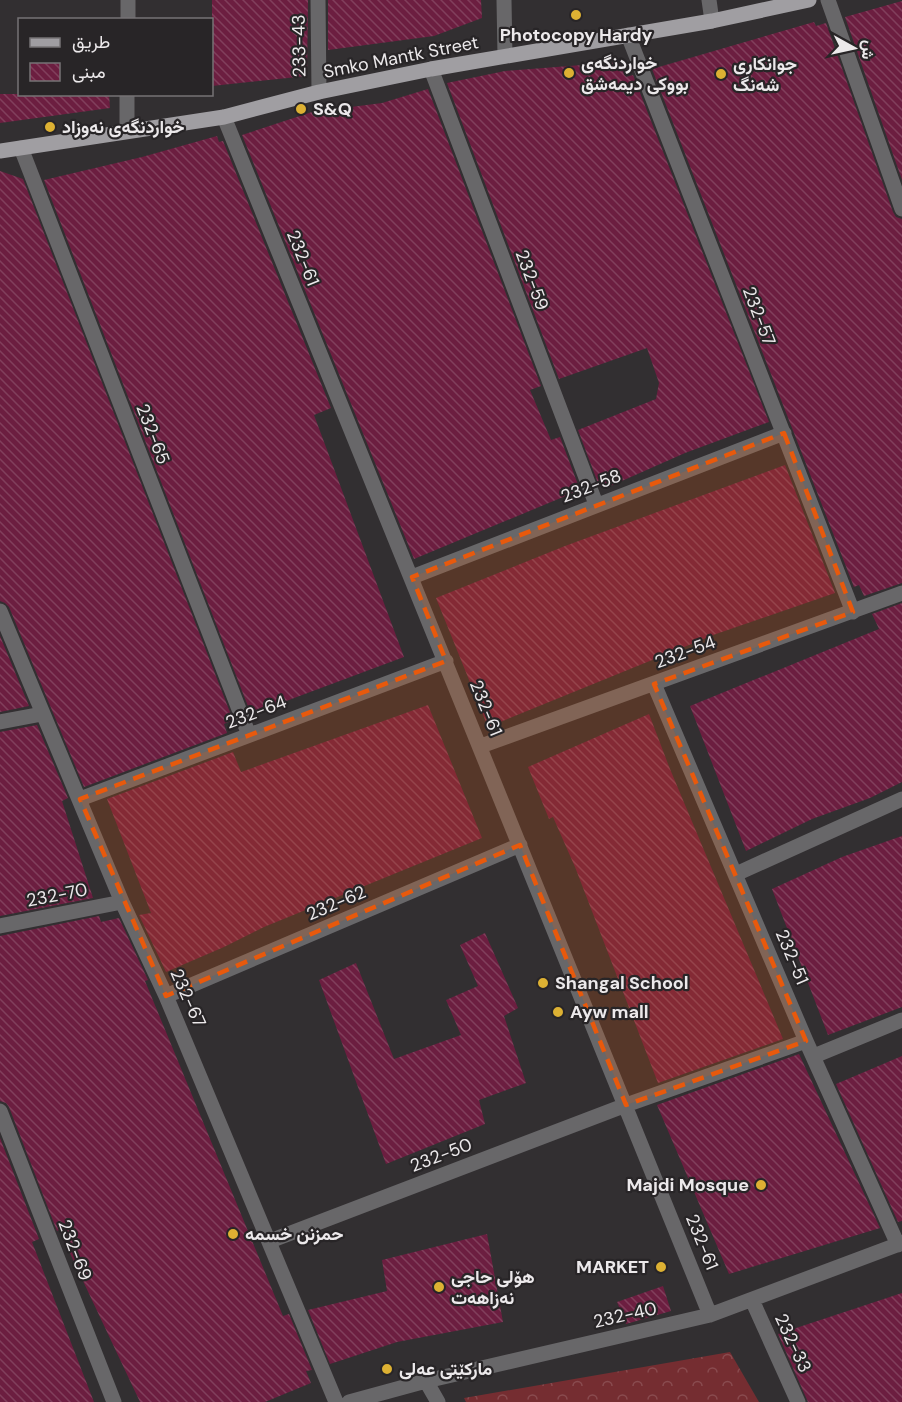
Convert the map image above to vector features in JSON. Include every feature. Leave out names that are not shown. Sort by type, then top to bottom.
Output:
[{"type":"main road","name":"Smko Mantk Street","points":[[0,151],[224,117],[319,92],[431,69],[712,21],[809,0]]},
{"type":"street","points":[[128,18],[129,0]]},
{"type":"street","name":"233-43","points":[[318,0],[319,92]]},
{"type":"street","points":[[504,0],[505,56]]},
{"type":"street","points":[[709,0],[712,21]]},
{"type":"street","points":[[828,0],[902,209]]},
{"type":"street","name":"232-57","points":[[628,35],[853,612]]},
{"type":"street","name":"232-59","points":[[431,69],[596,504]]},
{"type":"street","points":[[127,96],[127,130]]},
{"type":"street","name":"232-61","points":[[224,117],[710,1315]]},
{"type":"street","name":"232-65","points":[[21,148],[249,735]]},
{"type":"street","name":"232-58","points":[[412,577],[784,433]]},
{"type":"street","name":"232-54","points":[[481,746],[902,593]]},
{"type":"street","name":"232-67","points":[[0,612],[122,902],[166,996],[336,1402]]},
{"type":"street","name":"232-64","points":[[80,799],[446,660]]},
{"type":"street","name":"232-51","points":[[654,684],[806,1041],[900,1244]]},
{"type":"street","points":[[0,723],[42,714]]},
{"type":"street","points":[[736,874],[902,800]]},
{"type":"street","name":"232-62","points":[[166,996],[520,845]]},
{"type":"street","name":"232-70","points":[[0,926],[122,902]]},
{"type":"street","points":[[814,1056],[902,1020]]},
{"type":"street","name":"232-50","points":[[270,1241],[626,1105],[806,1041]]},
{"type":"street","name":"232-69","points":[[0,1111],[114,1402]]},
{"type":"street","name":"232-40","points":[[349,1402],[426,1381],[710,1315],[900,1244]]},
{"type":"street","name":"232-33","points":[[752,1300],[798,1402]]},
{"type":"street","points":[[426,1381],[438,1402]]},
{"type":"highlighted area","points":[[784,433],[853,612],[654,684],[806,1041],[626,1105],[520,845],[166,996],[80,799],[446,661],[412,577]]},
{"type":"green space","points":[[730,1352],[759,1402],[466,1402],[464,1398]]},
{"type":"building","points":[[212,0],[308,0],[307,76],[213,86]]},
{"type":"building","points":[[328,0],[481,0],[482,18],[434,36],[328,50]]},
{"type":"building","points":[[902,1],[902,180],[845,17]]},
{"type":"building","points":[[814,22],[816,26],[826,23],[893,212],[896,217],[902,219],[902,583],[864,596],[859,585],[854,587],[652,69]]},
{"type":"building","points":[[621,62],[626,77],[633,75],[769,422],[685,453],[606,488],[603,481],[598,483],[578,430],[656,399],[659,383],[647,348],[559,379],[447,83],[505,71]]},
{"type":"building","points":[[428,89],[541,386],[530,390],[551,440],[560,437],[580,490],[414,559],[242,135],[312,112],[382,103]]},
{"type":"building","points":[[0,94],[109,96],[110,108],[0,123]]},
{"type":"building","points":[[217,136],[219,142],[223,141],[331,408],[314,415],[404,657],[251,714],[44,180],[142,157]]},
{"type":"building","points":[[0,171],[23,179],[233,720],[224,724],[227,733],[84,787],[9,607],[0,601]]},
{"type":"building","points":[[785,465],[835,593],[716,634],[488,727],[436,598],[565,546]]},
{"type":"building","points":[[902,603],[902,782],[870,798],[812,819],[746,851],[690,706],[879,629],[872,614]]},
{"type":"building","points":[[0,636],[29,706],[0,712]]},
{"type":"building","points":[[428,705],[482,838],[264,927],[166,972],[139,915],[151,913],[107,799],[233,752],[241,772]]},
{"type":"building","points":[[649,714],[783,1039],[658,1083],[575,867],[553,817],[549,819],[528,767]]},
{"type":"building","points":[[37,725],[68,798],[62,801],[93,898],[0,916],[0,732]]},
{"type":"building","points":[[902,836],[902,1007],[828,1035],[772,889],[842,857]]},
{"type":"building","points":[[99,916],[101,922],[119,918],[148,980],[145,981],[283,1316],[289,1314],[312,1370],[306,1371],[311,1383],[265,1402],[140,1402],[59,1230],[57,1231],[9,1107],[0,1101],[0,936]]},
{"type":"building","points":[[485,933],[518,1008],[504,1016],[526,1083],[479,1100],[485,1124],[386,1164],[319,980],[356,963],[394,1059],[461,1035],[446,1000],[478,986],[460,945]]},
{"type":"building","points":[[799,1054],[880,1228],[729,1274],[657,1105]]},
{"type":"building","points":[[902,1056],[902,1221],[898,1222],[836,1084]]},
{"type":"building","points":[[0,1138],[39,1239],[32,1242],[94,1402],[0,1402]]},
{"type":"building","points":[[487,1234],[503,1322],[397,1342],[330,1364],[308,1310],[387,1291],[382,1260]]},
{"type":"building","points":[[663,1286],[671,1311],[626,1324],[617,1302]]},
{"type":"building","points":[[902,1293],[902,1402],[808,1402],[778,1334]]},
{"type":"place","name":"Photocopy Hardy","points":[[576,15]]},
{"type":"place","name":"خواردنگەی بووکی دیمەشق","points":[[569,73]]},
{"type":"place","name":"جوانکاری شەنگ","points":[[721,74]]},
{"type":"place","name":"S&Q","points":[[301,109]]},
{"type":"place","name":"خواردنگەی نەوزاد","points":[[50,127]]},
{"type":"place","name":"Shangal School","points":[[543,983]]},
{"type":"place","name":"Ayw mall","points":[[558,1012]]},
{"type":"place","name":"Majdi Mosque","points":[[761,1185]]},
{"type":"place","name":"حمزنن خسمه","points":[[233,1234]]},
{"type":"place","name":"MARKET","points":[[661,1267]]},
{"type":"place","name":"هۆلی حاجی نەزاهەت","points":[[439,1287]]},
{"type":"place","name":"مارکێتی عەلی","points":[[387,1369]]}]
